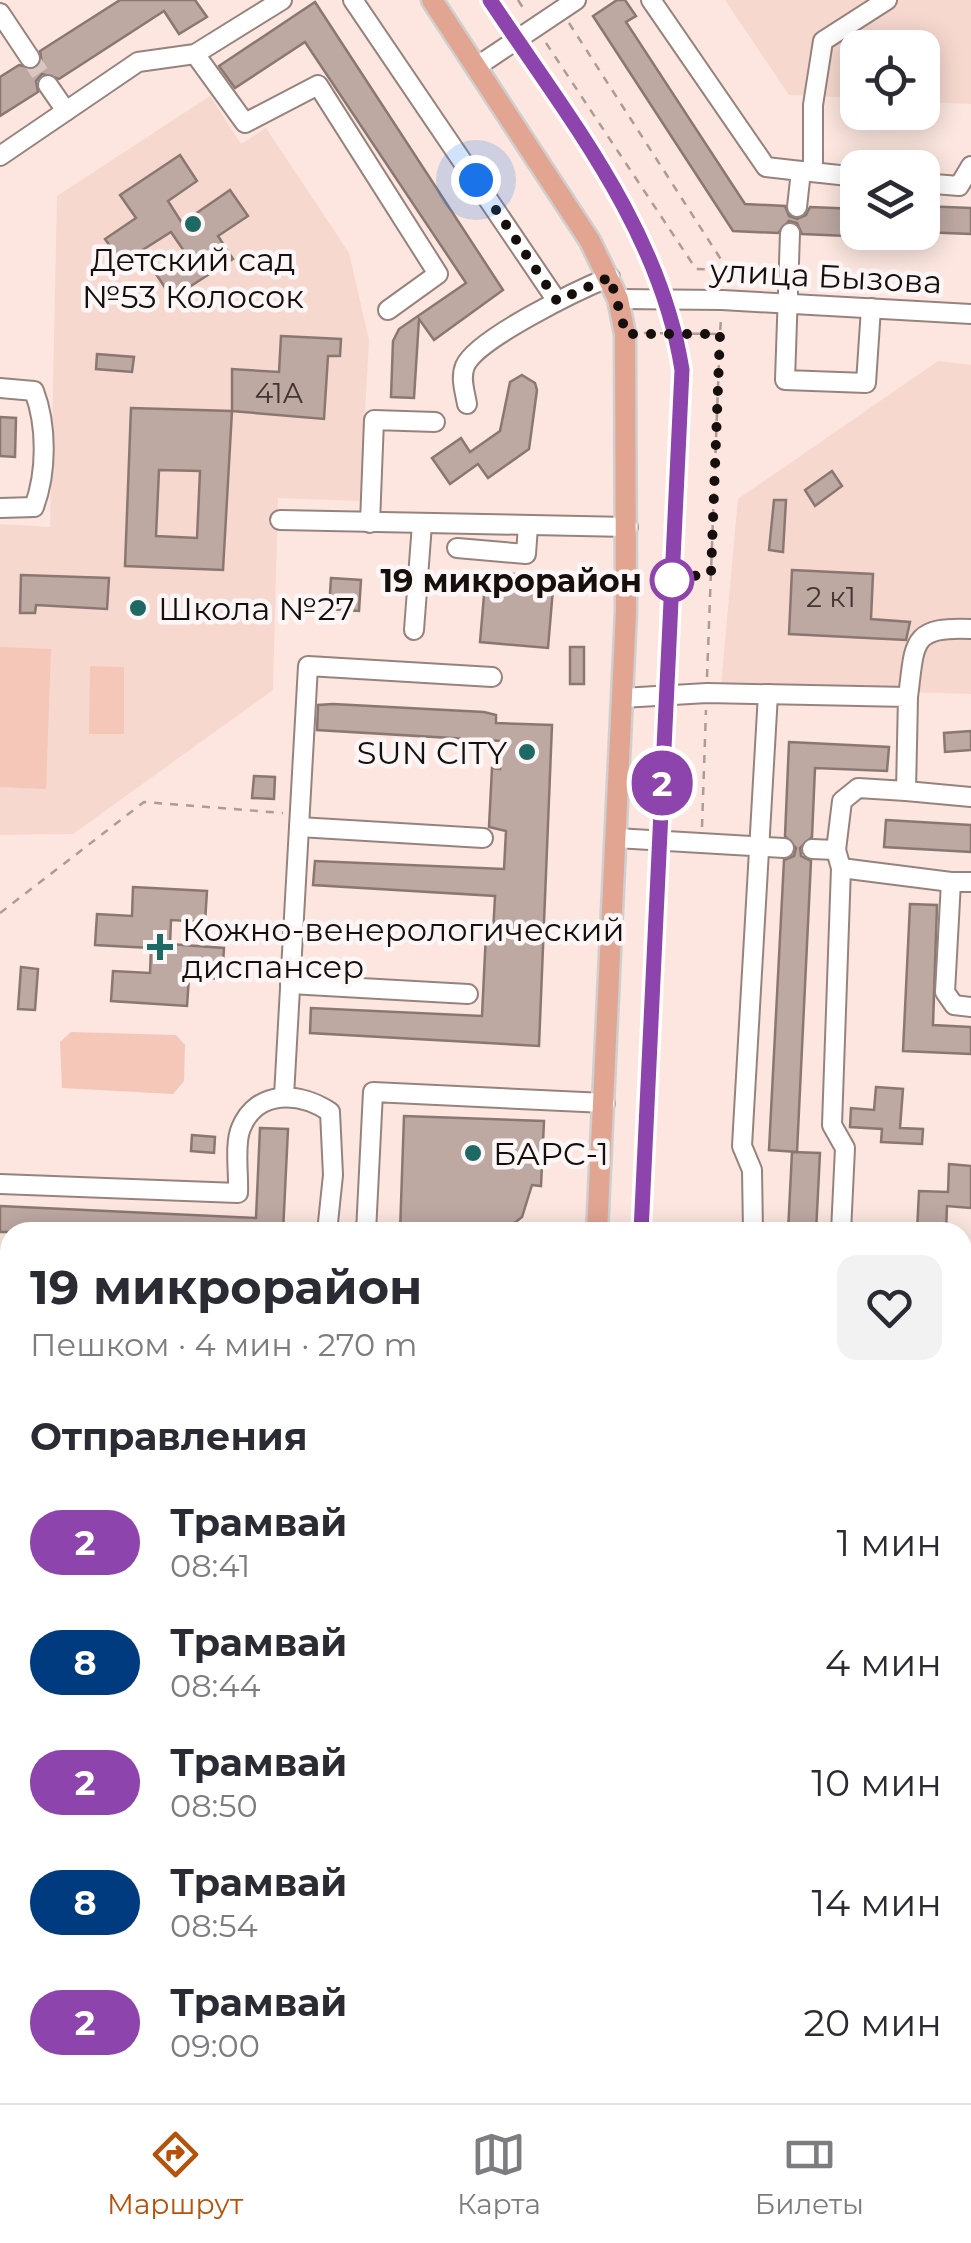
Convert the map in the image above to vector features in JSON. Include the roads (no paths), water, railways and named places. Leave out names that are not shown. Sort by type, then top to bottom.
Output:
[{"type":"main road","points":[[432,0],[610,277],[626,334],[628,527],[598,1222]]},
{"type":"street","points":[[0,156],[138,62],[195,54],[282,0]]},
{"type":"street","points":[[352,0],[557,301]]},
{"type":"street","points":[[652,0],[766,167],[840,175]]},
{"type":"street","points":[[797,206],[807,172],[823,42],[886,0]]},
{"type":"street","points":[[476,67],[569,5]]},
{"type":"street","points":[[0,13],[30,58]]},
{"type":"street","points":[[195,54],[245,123],[318,85],[438,274],[388,310]]},
{"type":"street","points":[[48,85],[66,111]]},
{"type":"street","points":[[940,184],[959,186],[971,166]]},
{"type":"street","points":[[790,233],[791,303],[785,380],[866,383],[872,308]]},
{"type":"street","points":[[467,404],[462,377],[466,362],[557,301],[610,277]]},
{"type":"street","name":"улица Бызова","points":[[618,299],[722,300],[971,314]]},
{"type":"street","points":[[0,388],[34,391],[42,413],[42,469],[34,507],[0,508]]},
{"type":"street","points":[[370,523],[374,420],[435,422]]},
{"type":"street","points":[[280,520],[628,527]]},
{"type":"street","points":[[414,630],[422,524]]},
{"type":"street","points":[[457,548],[526,554],[528,526]]},
{"type":"street","points":[[906,791],[908,697],[914,646],[921,635],[935,627],[971,628]]},
{"type":"street","points":[[284,1096],[308,666],[492,677]]},
{"type":"street","points":[[622,698],[706,693],[908,697]]},
{"type":"street","points":[[754,1222],[752,1170],[742,1146],[768,694]]},
{"type":"street","points":[[841,1222],[844,1148],[832,1126],[842,801],[850,792],[906,791],[971,797]]},
{"type":"street","points":[[299,821],[484,838]]},
{"type":"street","points":[[616,838],[784,848]]},
{"type":"street","points":[[812,849],[838,859],[951,882],[971,882]]},
{"type":"street","points":[[951,882],[946,992],[954,1005],[971,1006]]},
{"type":"street","points":[[290,984],[468,994]]},
{"type":"street","points":[[366,1222],[373,1092],[605,1103]]},
{"type":"street","points":[[0,1184],[238,1192],[241,1128],[264,1100],[284,1096],[316,1102],[330,1112],[333,1175],[328,1222]]},
{"type":"tunnel","points":[[30,58],[48,85]]},
{"type":"tram line","points":[[490,0],[579,131],[632,222],[671,318],[682,370],[641,1222]]},
{"type":"tram line","name":"2","points":[[490,0],[631,218],[661,282],[682,370],[641,1222]]},
{"type":"place","name":"Детский сад №53 Колосок","points":[[193,224]]},
{"type":"place","name":"19 микрорайон","points":[[672,580]]},
{"type":"place","name":"Школа №27","points":[[138,608]]},
{"type":"place","name":"SUN CITY","points":[[527,752]]},
{"type":"place","name":"Кожно-венерологический диспансер","points":[[160,947]]},
{"type":"place","name":"БАРС-1","points":[[473,1153]]}]
